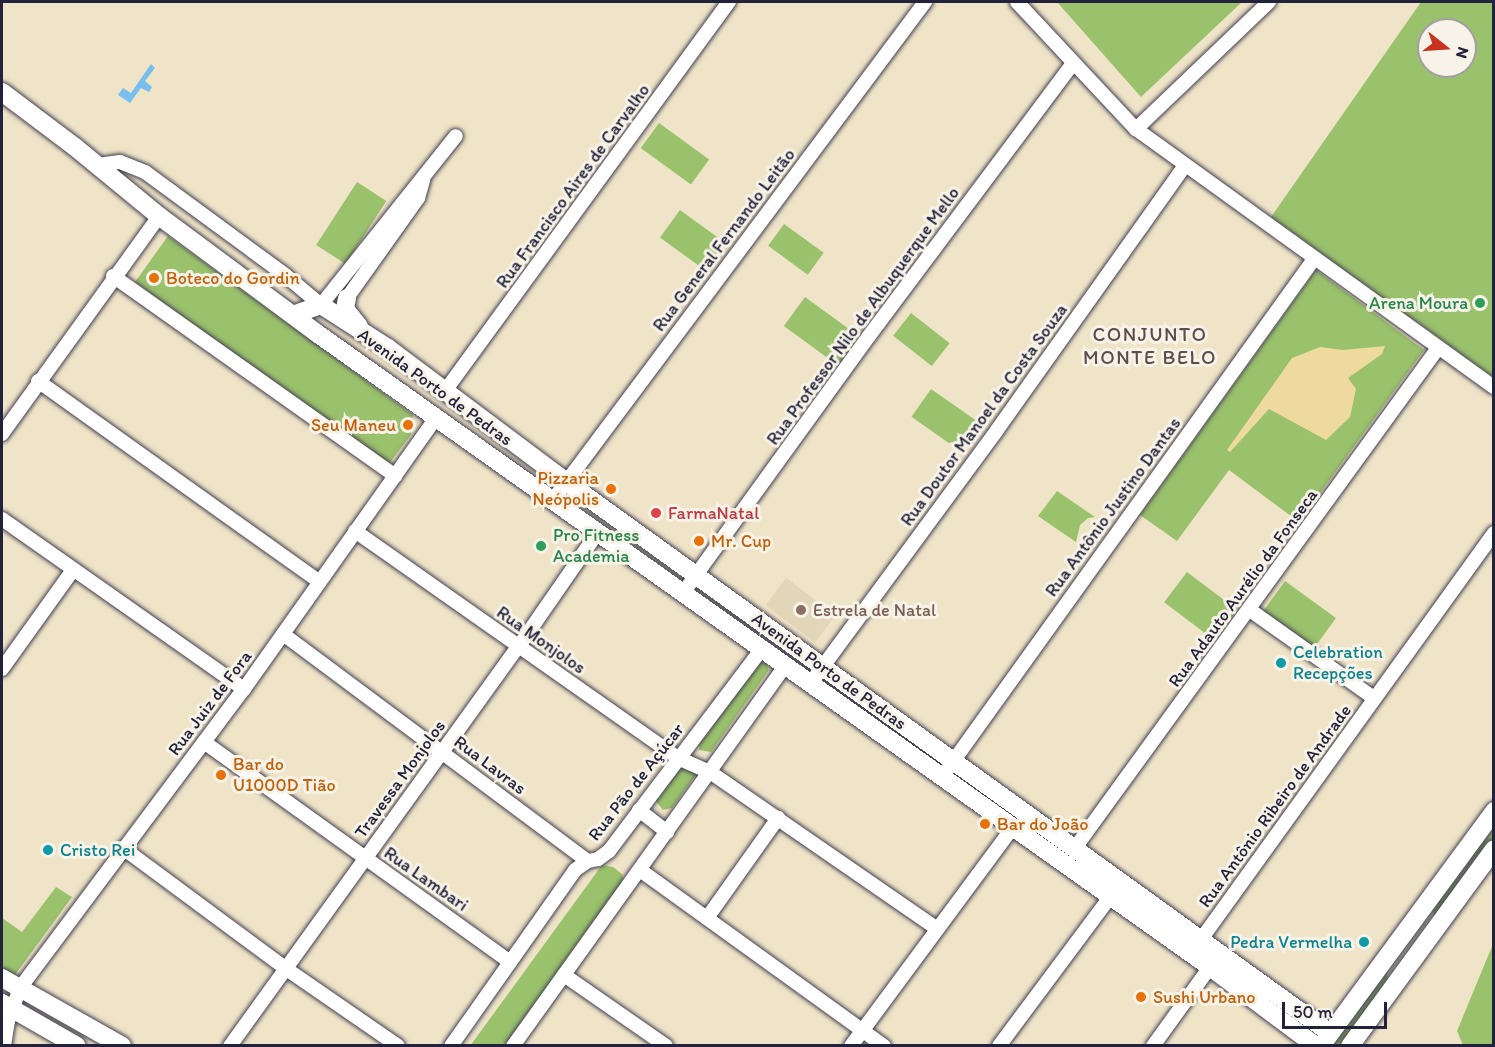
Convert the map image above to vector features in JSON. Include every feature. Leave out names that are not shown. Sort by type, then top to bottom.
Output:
[{"type":"main road","name":"Avenida Porto de Pedras","points":[[2,92],[98,165],[159,216],[311,329],[1111,896],[1196,946],[1210,966],[1322,1041]]},
{"type":"main road","points":[[347,298],[345,309],[348,316],[367,334]]},
{"type":"main road","name":"Avenida Porto de Pedras","points":[[324,308],[367,334],[568,483],[1075,848],[1196,946],[1322,1041]]},
{"type":"main road","points":[[293,315],[324,308]]},
{"type":"main road","points":[[311,329],[324,308]]},
{"type":"main road","points":[[1322,1041],[1494,811]]},
{"type":"main road","points":[[1350,1046],[1494,849]]},
{"type":"main road","points":[[1432,931],[1425,924],[1424,916],[1457,870],[1462,854]]},
{"type":"main road","points":[[1395,983],[1396,970],[1414,940],[1405,929]]},
{"type":"main road","points":[[2,978],[122,1046]]},
{"type":"main road","points":[[7,1005],[77,1046]]},
{"type":"street","name":"Rua Francisco Aires de Carvalho","points":[[445,391],[729,2]]},
{"type":"street","name":"Rua General Fernando Leitão","points":[[553,500],[568,483],[740,245],[925,2]]},
{"type":"street","points":[[1017,2],[1136,129],[1494,387]]},
{"type":"street","points":[[1136,129],[1269,2]]},
{"type":"street","name":"Rua Professor Nilo de Albuquerque Mello","points":[[683,593],[868,336],[1074,63]]},
{"type":"street","points":[[324,308],[411,189],[423,180],[456,136]]},
{"type":"street","name":"Avenida Porto de Pedras","points":[[98,165],[120,162],[145,172],[285,275],[324,308]]},
{"type":"street","name":"Rua Doutor Manoel da Costa Souza","points":[[810,684],[997,430],[1185,165]]},
{"type":"street","points":[[347,298],[418,198],[423,180]]},
{"type":"street","points":[[2,434],[113,276],[159,216]]},
{"type":"street","name":"Rua Antônio Justino Dantas","points":[[942,777],[1314,259]]},
{"type":"street","points":[[113,276],[395,476]]},
{"type":"street","name":"Rua Adauto Aurélio da Fonseca","points":[[1075,848],[1438,348]]},
{"type":"street","points":[[38,381],[320,582]]},
{"type":"street","name":"Rua Juiz de Fora","points":[[4,1046],[7,1005],[244,689],[436,418]]},
{"type":"street","points":[[2,519],[244,689]]},
{"type":"street","name":"Rua Monjolos","points":[[356,531],[678,758],[710,772],[936,928]]},
{"type":"street","name":"Travessa Monjolos","points":[[230,1046],[364,858],[443,753],[598,532]]},
{"type":"street","name":"Rua Antônio Ribeiro de Andrade","points":[[1196,946],[1494,533]]},
{"type":"street","points":[[2,669],[73,570]]},
{"type":"street","points":[[1250,610],[1374,699]]},
{"type":"street","name":"Rua Lavras","points":[[283,634],[588,861]]},
{"type":"street","name":"Rua Pão de Açúcar","points":[[451,1046],[575,870],[609,851],[761,650]]},
{"type":"street","points":[[513,1046],[785,666]]},
{"type":"street","name":"Rua Lambari","points":[[204,742],[510,962]]},
{"type":"street","points":[[639,810],[667,832]]},
{"type":"street","points":[[707,918],[778,818]]},
{"type":"street","points":[[851,1046],[936,928],[1013,827]]},
{"type":"street","points":[[123,848],[285,968],[398,1046]]},
{"type":"street","points":[[640,870],[884,1046]]},
{"type":"street","points":[[999,1046],[1111,896]]},
{"type":"street","points":[[1153,1046],[1210,966]]},
{"type":"street","points":[[564,975],[663,1045]]},
{"type":"shaded area","name":"Estrela de Natal","points":[[786,578],[836,615],[815,642],[766,605]]},
{"type":"green space","points":[[1057,2],[1242,2],[1141,97]]},
{"type":"green space","points":[[1421,2],[1493,2],[1493,377],[1271,217]]},
{"type":"green space","points":[[659,123],[709,159],[691,185],[641,148]]},
{"type":"green space","points":[[357,182],[386,201],[346,264],[316,245]]},
{"type":"green space","points":[[680,210],[726,244],[706,271],[660,238]]},
{"type":"green space","points":[[784,224],[824,253],[808,275],[768,246]]},
{"type":"green space","points":[[168,236],[413,415],[411,435],[388,465],[135,282]]},
{"type":"green space","points":[[1316,270],[1424,350],[1299,522],[1229,470],[1177,541],[1140,515]]},
{"type":"green space","points":[[805,297],[859,336],[838,366],[784,326]]},
{"type":"green space","points":[[911,313],[950,343],[932,366],[893,336]]},
{"type":"green space","points":[[931,389],[982,425],[962,452],[911,417]]},
{"type":"green space","points":[[1057,491],[1095,517],[1088,518],[1080,525],[1076,542],[1038,516]]},
{"type":"green space","points":[[1187,572],[1237,610],[1214,640],[1164,602]]},
{"type":"green space","points":[[1285,581],[1336,618],[1313,650],[1262,613]]},
{"type":"green space","points":[[758,662],[766,663],[769,670],[711,752],[699,750],[700,741]]},
{"type":"green space","points":[[681,765],[697,773],[672,808],[663,810],[655,800]]},
{"type":"green space","points":[[1493,820],[1493,840],[1435,915],[1432,911],[1472,858],[1471,850]]},
{"type":"green space","points":[[602,865],[613,867],[622,874],[624,881],[506,1045],[470,1046]]},
{"type":"green space","points":[[56,887],[72,897],[15,975],[2,968],[2,918],[22,932]]},
{"type":"green space","points":[[1403,942],[1408,944],[1387,972],[1387,984],[1344,1043],[1328,1045]]},
{"type":"green space","points":[[1493,944],[1493,1045],[1463,1045],[1457,1031]]},
{"type":"sand","points":[[1385,346],[1382,354],[1348,378],[1356,389],[1350,417],[1326,440],[1269,409],[1230,452],[1227,450],[1292,358],[1320,347],[1343,350]]},
{"type":"water","points":[[151,64],[155,68],[145,81],[152,87],[149,92],[141,88],[130,103],[118,95],[123,88],[131,93]]},
{"type":"place","name":"Boteco do Gordin","points":[[154,278]]},
{"type":"place","name":"Arena Moura","points":[[1480,303]]},
{"type":"place","name":"Seu Maneu","points":[[408,425]]},
{"type":"place","name":"Pizzaria Neópolis","points":[[611,489]]},
{"type":"place","name":"FarmaNatal","points":[[656,513]]},
{"type":"place","name":"Mr. Cup","points":[[699,541]]},
{"type":"place","name":"Pro Fitness Academia","points":[[541,546]]},
{"type":"place","name":"Estrela de Natal","points":[[801,610]]},
{"type":"place","name":"Celebration Recepções","points":[[1281,663]]},
{"type":"place","name":"Bar do U1000D Tião","points":[[221,775]]},
{"type":"place","name":"Bar do João","points":[[985,824]]},
{"type":"place","name":"Cristo Rei","points":[[48,850]]},
{"type":"place","name":"Pedra Vermelha","points":[[1364,942]]},
{"type":"place","name":"Sushi Urbano","points":[[1141,997]]},
{"type":"district","name":"CONJUNTO MONTE BELO","points":[[1150,346]]}]
